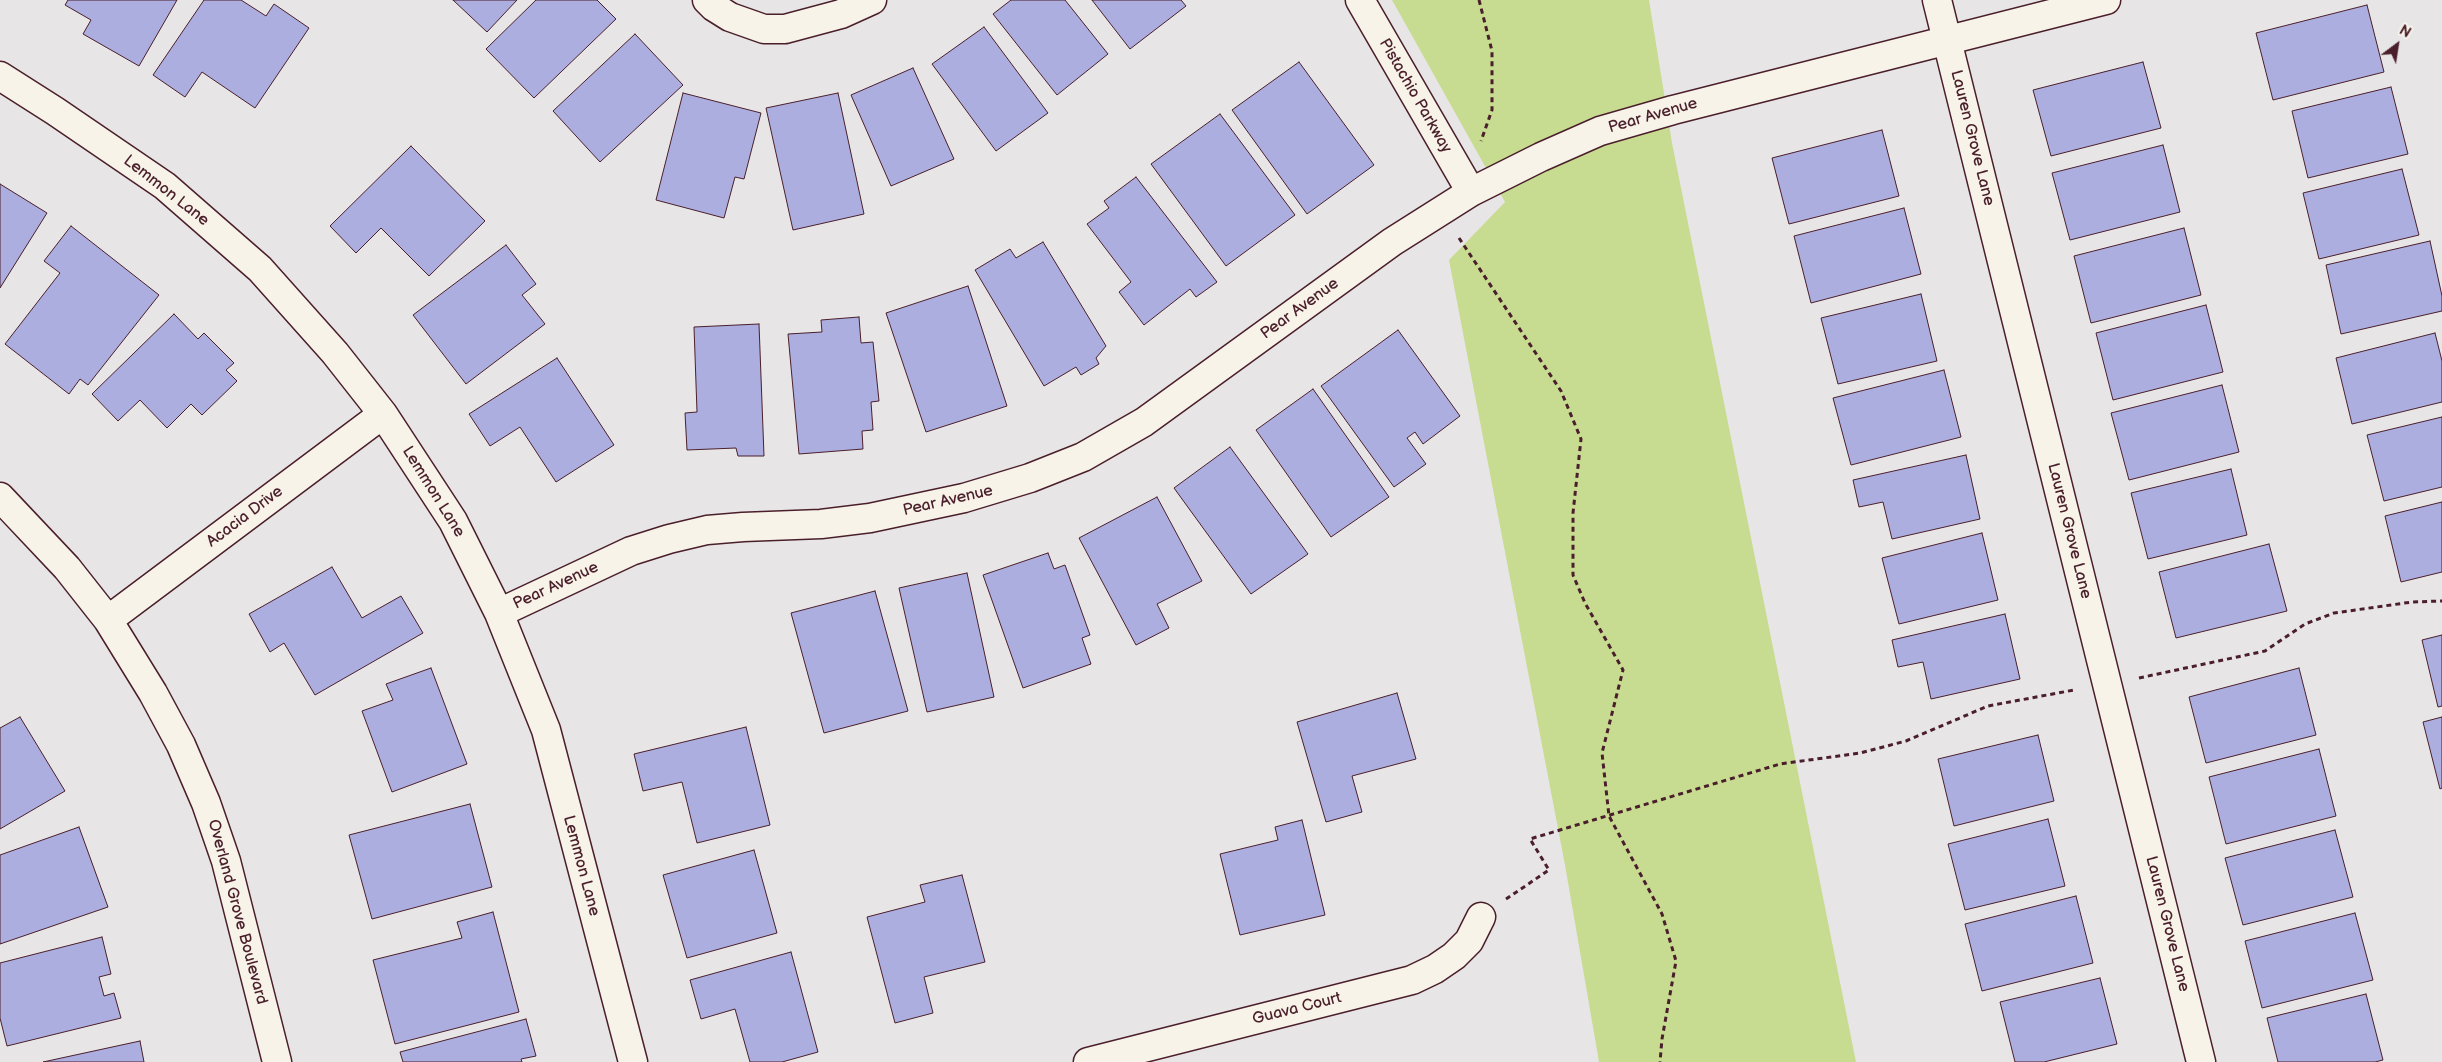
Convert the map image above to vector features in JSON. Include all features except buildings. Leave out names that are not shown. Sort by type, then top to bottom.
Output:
[{"type":"street","points":[[707,0],[714,7],[746,24],[771,29],[785,29],[842,14],[872,0]]},
{"type":"street","name":"Pistachio Parkway","points":[[1360,0],[1471,192]]},
{"type":"street","name":"Lauren Grove Lane","points":[[1937,0],[2201,1062]]},
{"type":"street","name":"Pear Avenue","points":[[499,613],[631,551],[669,538],[716,529],[821,524],[870,518],[999,489],[1074,460],[1144,422],[1392,242],[1471,192],[1540,156],[1600,132],[1682,108],[2106,0]]},
{"type":"street","name":"Lemmon Lane","points":[[0,76],[165,186],[260,269],[336,353],[383,414],[454,522],[499,613],[546,730],[633,1062]]},
{"type":"street","name":"Acacia Drive","points":[[108,620],[383,414]]},
{"type":"street","name":"Overland Grove Boulevard","points":[[0,498],[67,568],[108,620],[144,677],[182,745],[206,803],[226,861],[277,1062]]},
{"type":"street","name":"Guava Court","points":[[1088,1062],[1412,980],[1435,969],[1454,956],[1469,941],[1481,917]]},
{"type":"path","points":[[1479,0],[1492,51],[1492,110],[1481,141]]},
{"type":"path","points":[[1457,234],[1561,391],[1581,440],[1573,513],[1573,575],[1585,604],[1623,670],[1602,753],[1609,816],[1662,914],[1676,961],[1662,1039],[1660,1062]]},
{"type":"path","points":[[1481,917],[1549,870],[1530,839],[1780,764]]},
{"type":"green space","points":[[1392,0],[1649,0],[1672,143],[1856,1062],[1599,1062],[1565,865],[1449,260],[1505,202]]}]
